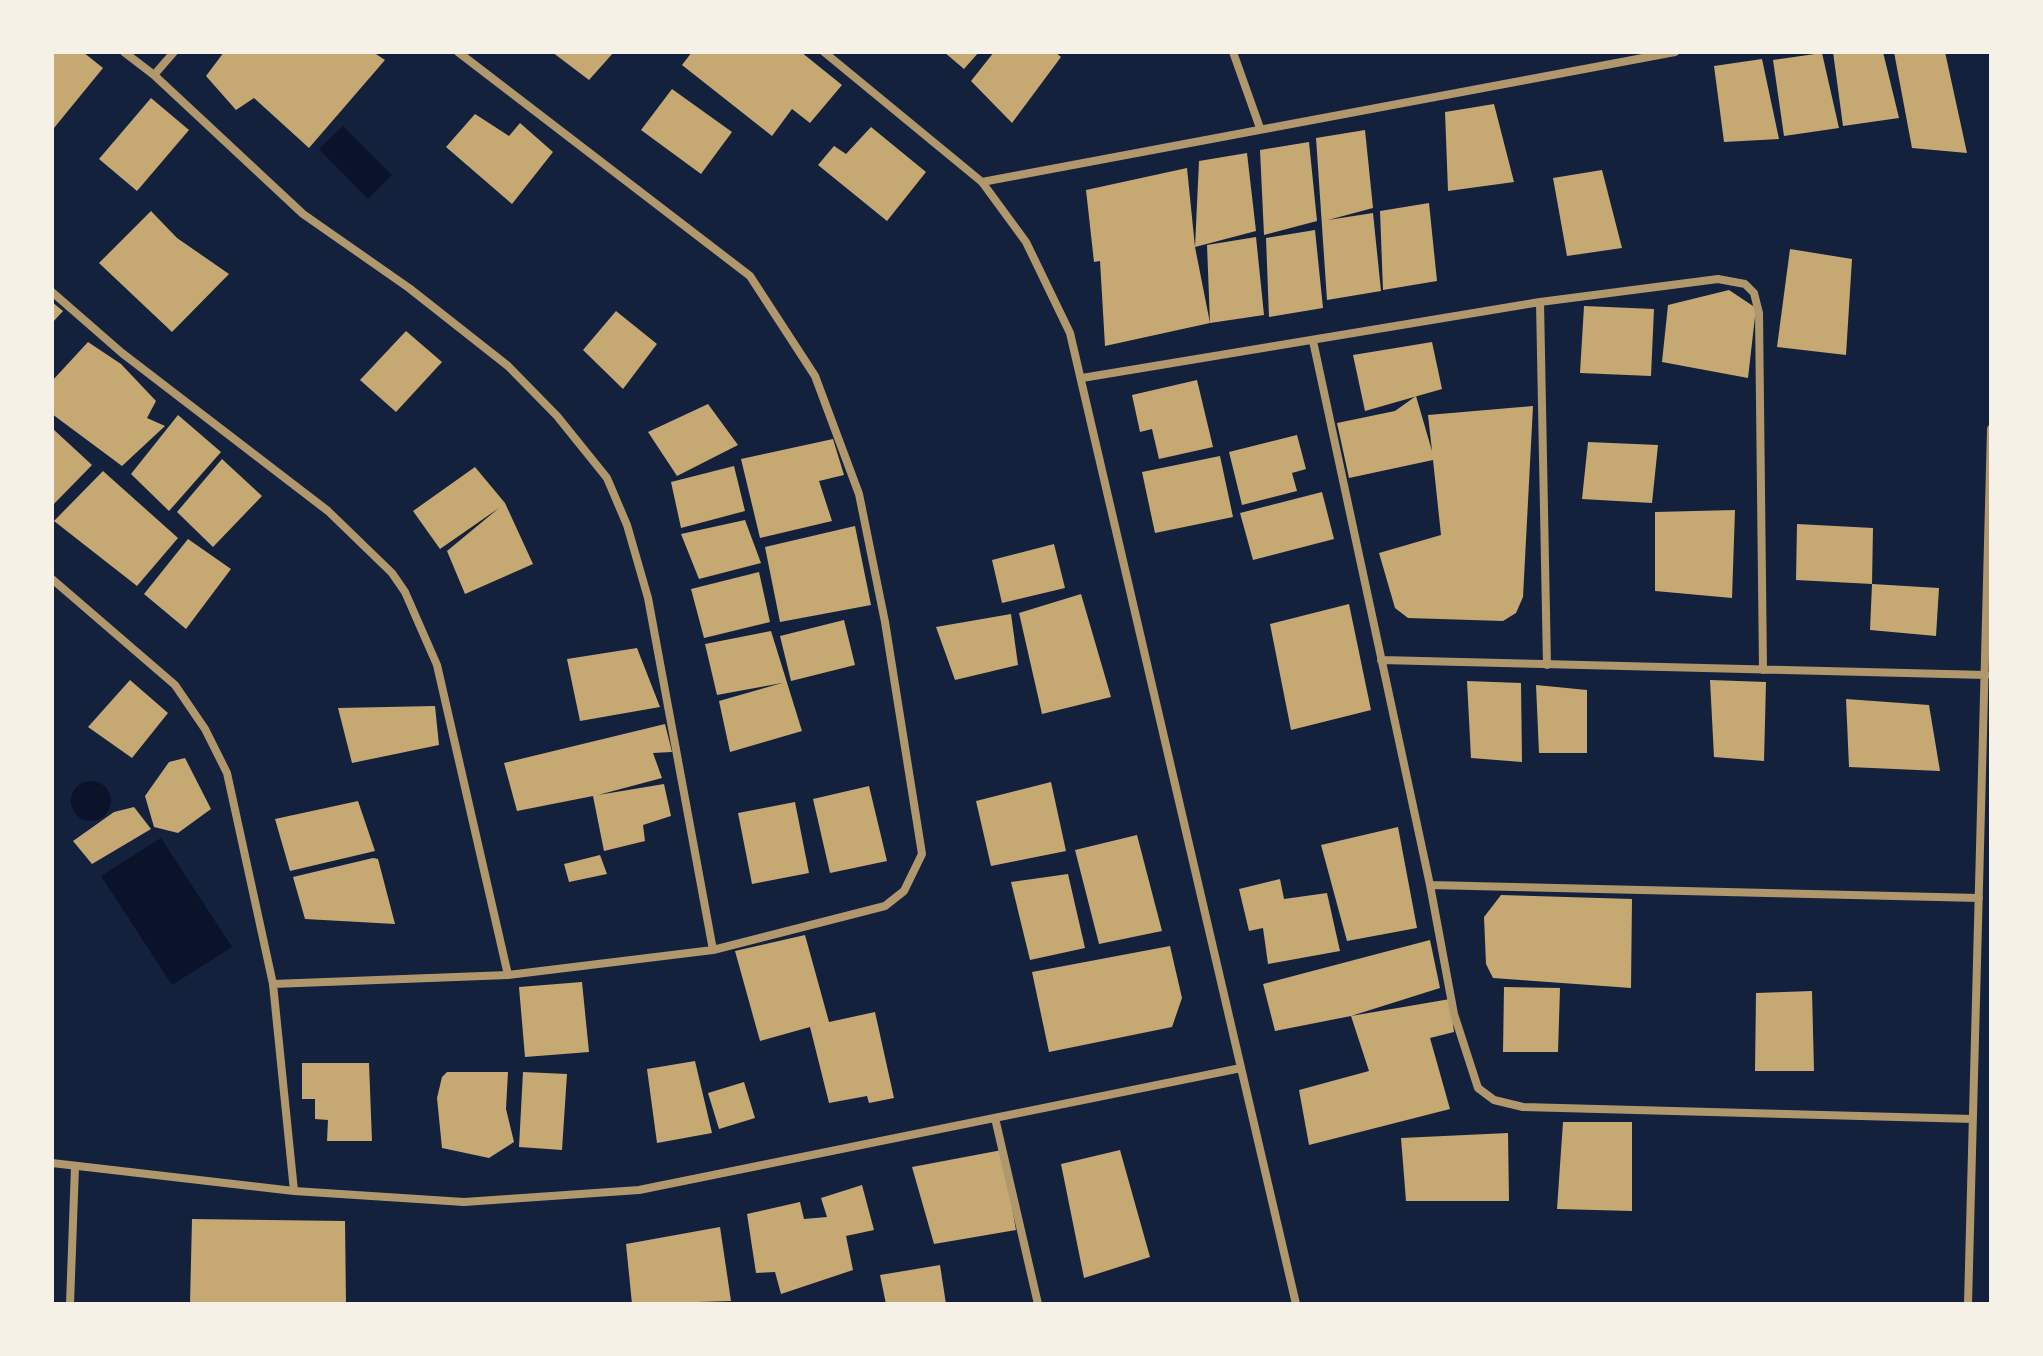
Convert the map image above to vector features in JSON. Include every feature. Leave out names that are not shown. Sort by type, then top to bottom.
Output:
[{"type":"street","points":[[124,52],[154,75],[303,214],[409,288],[508,366],[557,416],[607,478],[627,525],[648,598],[713,950]]},
{"type":"street","points":[[154,75],[174,52]]},
{"type":"street","points":[[273,984],[508,975],[713,950],[885,906],[904,891],[922,854],[885,622],[859,494],[815,376],[750,276],[458,52]]},
{"type":"street","points":[[824,52],[982,182],[1026,242],[1070,333],[1296,1304]]},
{"type":"street","points":[[1233,52],[1260,128]]},
{"type":"street","points":[[982,182],[1675,52]]},
{"type":"street","points":[[1082,378],[1540,302],[1718,279],[1745,284],[1754,293],[1759,313],[1763,670]]},
{"type":"street","points":[[52,292],[122,353],[328,511],[392,573],[405,592],[437,665],[508,975]]},
{"type":"street","points":[[1540,302],[1547,665]]},
{"type":"street","points":[[1313,341],[1430,885],[1454,1014],[1478,1088],[1494,1100],[1523,1107],[1973,1119]]},
{"type":"street","points":[[1968,1304],[1991,429]]},
{"type":"street","points":[[52,579],[175,685],[205,729],[227,773],[273,984],[294,1191]]},
{"type":"street","points":[[1381,660],[1986,675]]},
{"type":"street","points":[[1430,885],[1979,898]]},
{"type":"street","points":[[52,1163],[294,1191],[464,1202],[639,1190],[1241,1068]]},
{"type":"street","points":[[995,1118],[1038,1304]]},
{"type":"street","points":[[70,1304],[75,1167]]},
{"type":"water","points":[[343,126],[392,175],[368,199],[319,149]]},
{"type":"water","points":[[91,781],[105,787],[111,801],[105,815],[91,821],[77,815],[71,801],[77,787]]},
{"type":"water","points":[[161,838],[232,947],[172,985],[101,876]]},
{"type":"building","points":[[52,52],[83,52],[103,68],[54,128]]},
{"type":"building","points":[[224,52],[373,52],[385,60],[309,148],[254,98],[236,110],[206,76]]},
{"type":"building","points":[[552,52],[614,52],[589,80]]},
{"type":"building","points":[[692,52],[801,52],[842,85],[810,123],[792,109],[772,136],[682,65]]},
{"type":"building","points":[[944,52],[979,52],[964,69]]},
{"type":"building","points":[[994,52],[1055,52],[1061,57],[1012,123],[971,81]]},
{"type":"building","points":[[1833,52],[1883,52],[1899,118],[1843,126]]},
{"type":"building","points":[[1894,52],[1945,52],[1967,153],[1912,148]]},
{"type":"building","points":[[1822,53],[1839,128],[1784,136],[1773,60]]},
{"type":"building","points":[[1762,59],[1779,139],[1724,142],[1714,66]]},
{"type":"building","points":[[672,89],[732,132],[701,174],[641,130]]},
{"type":"building","points":[[151,98],[189,130],[137,191],[99,159]]},
{"type":"building","points":[[1494,104],[1514,182],[1448,191],[1445,112]]},
{"type":"building","points":[[475,114],[509,136],[520,123],[553,152],[512,204],[446,147]]},
{"type":"building","points":[[871,127],[926,172],[887,221],[818,165],[834,146],[846,154]]},
{"type":"building","points":[[1365,130],[1373,208],[1328,220],[1373,213],[1381,291],[1327,300],[1316,138]]},
{"type":"building","points":[[1309,142],[1317,221],[1264,235],[1260,150]]},
{"type":"building","points":[[1247,153],[1256,231],[1195,247],[1199,161]]},
{"type":"building","points":[[1187,168],[1195,247],[1210,323],[1105,346],[1100,261],[1094,262],[1086,190]]},
{"type":"building","points":[[1602,170],[1622,248],[1567,256],[1553,178]]},
{"type":"building","points":[[1429,203],[1437,281],[1383,290],[1380,211]]},
{"type":"building","points":[[151,211],[177,238],[229,274],[172,332],[99,263]]},
{"type":"building","points":[[1315,230],[1323,308],[1269,317],[1266,238]]},
{"type":"building","points":[[1256,237],[1264,315],[1210,323],[1207,245]]},
{"type":"building","points":[[1790,249],[1852,259],[1846,355],[1777,347]]},
{"type":"building","points":[[1729,290],[1756,308],[1748,378],[1662,362],[1668,305]]},
{"type":"building","points":[[52,302],[63,311],[52,323]]},
{"type":"building","points":[[1584,306],[1654,309],[1651,376],[1580,373]]},
{"type":"building","points":[[616,311],[657,344],[623,389],[583,350]]},
{"type":"building","points":[[406,331],[442,362],[396,412],[360,380]]},
{"type":"building","points":[[88,342],[121,364],[156,401],[147,418],[165,426],[122,466],[52,414],[52,381]]},
{"type":"building","points":[[1432,342],[1442,389],[1365,411],[1353,355]]},
{"type":"building","points":[[1197,380],[1213,447],[1159,459],[1152,429],[1140,432],[1132,395]]},
{"type":"building","points":[[1416,396],[1432,451],[1428,415],[1533,406],[1523,597],[1516,613],[1503,621],[1408,618],[1395,608],[1379,553],[1441,535],[1433,460],[1349,478],[1337,423],[1395,411]]},
{"type":"building","points":[[708,404],[738,445],[677,476],[648,432]]},
{"type":"building","points":[[178,415],[221,452],[169,511],[131,474]]},
{"type":"building","points":[[52,428],[92,465],[52,506]]},
{"type":"building","points":[[1297,435],[1306,469],[1292,473],[1297,491],[1242,505],[1229,452]]},
{"type":"building","points":[[833,439],[844,475],[819,481],[832,521],[760,538],[741,459]]},
{"type":"building","points":[[1588,442],[1658,445],[1652,503],[1582,499]]},
{"type":"building","points":[[1220,456],[1233,517],[1155,533],[1142,472]]},
{"type":"building","points":[[222,459],[262,496],[213,547],[177,512]]},
{"type":"building","points":[[734,466],[745,511],[681,528],[671,482]]},
{"type":"building","points":[[475,467],[505,503],[533,564],[465,594],[447,551],[499,508],[440,549],[413,511]]},
{"type":"building","points":[[103,471],[178,538],[137,586],[54,521]]},
{"type":"building","points":[[1322,492],[1334,539],[1253,560],[1240,513]]},
{"type":"building","points":[[1735,510],[1732,598],[1655,591],[1655,512]]},
{"type":"building","points":[[745,520],[761,563],[699,579],[681,534]]},
{"type":"building","points":[[1797,524],[1873,528],[1872,584],[1796,580]]},
{"type":"building","points":[[855,526],[871,605],[780,622],[765,547]]},
{"type":"building","points":[[188,539],[231,569],[186,629],[144,594]]},
{"type":"building","points":[[1054,544],[1065,588],[1002,603],[992,560]]},
{"type":"building","points":[[759,572],[770,622],[704,638],[691,589]]},
{"type":"building","points":[[1872,584],[1939,588],[1936,636],[1870,630]]},
{"type":"building","points":[[1081,594],[1111,697],[1042,714],[1019,613]]},
{"type":"building","points":[[1349,604],[1371,710],[1291,730],[1270,624]]},
{"type":"building","points":[[1011,614],[1018,665],[955,680],[936,627]]},
{"type":"building","points":[[844,620],[855,665],[791,681],[780,636]]},
{"type":"building","points":[[771,631],[802,731],[730,752],[719,701],[782,683],[717,695],[705,644]]},
{"type":"building","points":[[637,648],[660,707],[580,721],[567,659]]},
{"type":"building","points":[[130,680],[168,713],[132,758],[88,727]]},
{"type":"building","points":[[1710,680],[1766,682],[1764,761],[1714,757]]},
{"type":"building","points":[[1467,681],[1521,683],[1522,762],[1471,758]]},
{"type":"building","points":[[1536,685],[1587,690],[1587,753],[1539,753]]},
{"type":"building","points":[[1846,699],[1929,705],[1940,771],[1849,767]]},
{"type":"building","points":[[435,706],[439,745],[352,763],[338,708]]},
{"type":"building","points":[[665,724],[672,752],[653,753],[662,778],[598,795],[664,784],[671,816],[643,825],[645,841],[604,851],[593,796],[517,811],[504,763]]},
{"type":"building","points":[[185,758],[211,809],[178,833],[154,827],[145,796],[169,762]]},
{"type":"building","points":[[1051,782],[1066,851],[991,866],[976,801]]},
{"type":"building","points":[[869,786],[887,861],[830,873],[813,799]]},
{"type":"building","points":[[358,801],[375,851],[290,871],[275,819]]},
{"type":"building","points":[[795,802],[809,873],[752,884],[738,813]]},
{"type":"building","points":[[134,807],[151,829],[92,864],[73,841],[114,812]]},
{"type":"building","points":[[1398,827],[1417,928],[1347,941],[1321,845]]},
{"type":"building","points":[[1137,835],[1162,931],[1099,944],[1075,850]]},
{"type":"building","points":[[600,855],[607,874],[569,882],[564,864]]},
{"type":"building","points":[[378,859],[395,924],[305,919],[293,877]]},
{"type":"building","points":[[1068,874],[1085,948],[1030,960],[1011,882]]},
{"type":"building","points":[[1280,879],[1284,899],[1327,893],[1340,951],[1268,964],[1263,928],[1249,931],[1239,889]]},
{"type":"building","points":[[1501,895],[1632,899],[1631,988],[1493,978],[1486,964],[1484,917]]},
{"type":"building","points":[[805,935],[829,1022],[875,1012],[894,1098],[869,1103],[867,1096],[829,1103],[810,1027],[760,1041],[735,951]]},
{"type":"building","points":[[1430,940],[1440,988],[1351,1016],[1275,1031],[1263,984]]},
{"type":"building","points":[[1170,946],[1182,998],[1172,1027],[1049,1052],[1032,972]]},
{"type":"building","points":[[582,982],[589,1052],[525,1057],[519,987]]},
{"type":"building","points":[[1504,987],[1560,988],[1558,1052],[1503,1052]]},
{"type":"building","points":[[1812,991],[1814,1071],[1755,1071],[1756,993]]},
{"type":"building","points":[[1450,999],[1454,1032],[1430,1038],[1450,1109],[1309,1145],[1299,1090],[1369,1071],[1351,1016]]},
{"type":"building","points":[[695,1061],[712,1133],[657,1143],[647,1069]]},
{"type":"building","points":[[302,1063],[369,1063],[372,1141],[327,1141],[328,1120],[315,1119],[315,1099],[302,1099]]},
{"type":"building","points":[[447,1072],[508,1072],[506,1109],[514,1142],[489,1158],[442,1148],[437,1098],[442,1077]]},
{"type":"building","points":[[523,1072],[567,1074],[562,1150],[519,1147]]},
{"type":"building","points":[[744,1082],[755,1118],[719,1129],[708,1093]]},
{"type":"building","points":[[1563,1122],[1632,1122],[1632,1211],[1557,1209]]},
{"type":"building","points":[[1508,1133],[1509,1201],[1406,1201],[1401,1138]]},
{"type":"building","points":[[1002,1150],[1016,1230],[934,1244],[912,1167]]},
{"type":"building","points":[[1120,1150],[1150,1257],[1084,1278],[1061,1164]]},
{"type":"building","points":[[862,1185],[874,1230],[846,1236],[853,1270],[781,1294],[775,1272],[756,1273],[747,1214],[800,1202],[804,1219],[827,1217],[821,1198]]},
{"type":"building","points":[[192,1219],[345,1221],[346,1304],[190,1304]]},
{"type":"building","points":[[720,1227],[731,1301],[632,1304],[626,1244]]},
{"type":"building","points":[[940,1265],[946,1304],[886,1304],[880,1275]]}]
